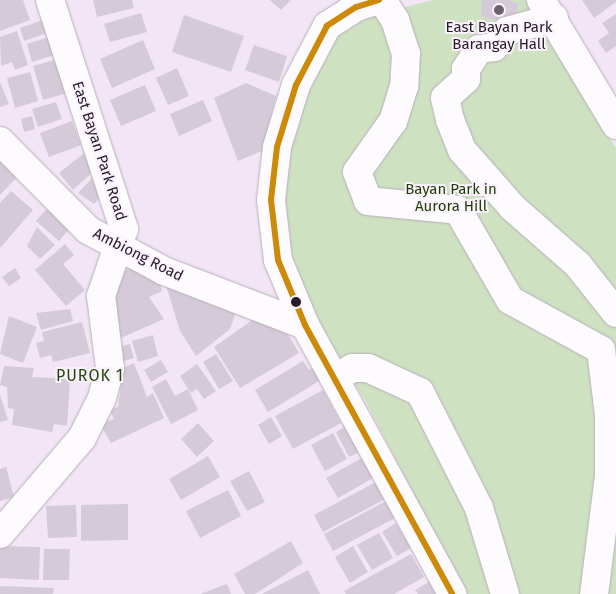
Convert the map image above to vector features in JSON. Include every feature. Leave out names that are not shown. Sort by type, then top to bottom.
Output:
[{"type":"street","name":"East Bayan Park Road","points":[[0,534],[82,438],[102,398],[110,368],[101,296],[116,246],[124,229],[50,0]]},
{"type":"street","points":[[452,594],[304,325],[278,260],[271,200],[277,147],[296,85],[327,26],[356,7],[381,0],[395,20],[406,53],[404,86],[393,120],[357,172],[368,201],[458,210],[510,300],[601,350],[609,415],[609,476],[594,594]]},
{"type":"street","points":[[616,125],[548,9],[507,31],[494,47],[479,50],[466,69],[466,79],[445,98],[450,120],[462,150],[512,207],[578,265],[616,313]]},
{"type":"street","name":"Ambiong Road","points":[[0,141],[88,230],[164,271],[304,325]]},
{"type":"street","points":[[334,378],[353,368],[368,368],[420,392],[479,508],[505,594]]},
{"type":"green space","name":"Bayan Park in Aurora Hill","points":[[433,0],[525,0],[616,148],[616,594],[466,594],[366,402],[315,319],[291,258],[284,199],[290,151],[309,88],[337,35],[371,16]]},
{"type":"building","points":[[0,0],[23,0],[30,20],[0,31]]},
{"type":"building","points":[[93,0],[132,0],[134,8],[97,17]]},
{"type":"building","points":[[270,0],[291,0],[281,10]]},
{"type":"building","name":"East Bayan Park Barangay Hall","points":[[482,0],[508,0],[519,4],[512,25],[481,16]]},
{"type":"building","points":[[582,0],[616,0],[616,2],[594,18]]},
{"type":"building","points":[[141,13],[147,32],[110,42],[104,24]]},
{"type":"building","points":[[616,14],[616,46],[606,53],[598,41],[609,33],[602,23]]},
{"type":"building","points":[[184,15],[244,36],[231,72],[172,52]]},
{"type":"building","points":[[49,18],[53,31],[24,41],[20,28]]},
{"type":"building","points":[[17,31],[28,65],[15,70],[12,62],[1,66],[0,37]]},
{"type":"building","points":[[55,35],[61,53],[32,62],[27,44]]},
{"type":"building","points":[[143,40],[155,69],[112,88],[100,59]]},
{"type":"building","points":[[254,45],[287,56],[279,82],[245,70]]},
{"type":"building","points":[[62,58],[71,92],[43,100],[33,66]]},
{"type":"building","points":[[177,68],[189,96],[168,105],[156,78]]},
{"type":"building","points":[[30,72],[38,101],[15,108],[7,78]]},
{"type":"building","points":[[0,82],[9,104],[0,107]]},
{"type":"building","points":[[246,83],[276,96],[262,151],[238,161],[214,98]]},
{"type":"building","points":[[145,85],[156,111],[121,126],[110,100]]},
{"type":"building","points":[[203,100],[212,121],[179,136],[170,114]]},
{"type":"building","points":[[56,102],[62,119],[38,127],[32,109]]},
{"type":"building","points":[[32,116],[35,129],[24,132],[21,119]]},
{"type":"building","points":[[72,121],[81,145],[49,157],[40,133]]},
{"type":"building","points":[[92,147],[98,167],[73,190],[59,173]]},
{"type":"building","points":[[0,160],[17,177],[0,195]]},
{"type":"building","points":[[99,171],[106,191],[94,204],[78,193]]},
{"type":"building","points":[[11,191],[33,210],[0,248],[0,203]]},
{"type":"building","points":[[50,205],[73,225],[59,241],[36,221]]},
{"type":"building","points":[[37,227],[55,245],[40,259],[27,246]]},
{"type":"building","points":[[65,244],[74,255],[63,264],[85,290],[66,306],[35,270]]},
{"type":"building","points":[[138,264],[159,278],[162,291],[149,297],[164,319],[114,341],[106,279]]},
{"type":"building","points":[[15,268],[21,278],[9,286],[2,277]]},
{"type":"building","points":[[165,282],[238,306],[230,329],[196,356],[180,331]]},
{"type":"building","points":[[70,309],[73,321],[41,330],[36,313]]},
{"type":"building","points":[[9,316],[37,327],[23,363],[0,354]]},
{"type":"building","points":[[258,316],[283,326],[299,353],[240,388],[214,347]]},
{"type":"building","points":[[82,322],[90,353],[53,362],[51,355],[40,358],[36,343],[44,341],[42,332]]},
{"type":"building","points":[[153,335],[158,356],[138,362],[132,341]]},
{"type":"building","points":[[130,344],[134,358],[118,363],[114,348]]},
{"type":"building","points":[[216,354],[233,381],[219,389],[203,362]]},
{"type":"building","points":[[161,360],[168,372],[151,382],[144,370]]},
{"type":"building","points":[[303,361],[309,370],[322,362],[329,375],[268,412],[255,390]]},
{"type":"building","points":[[134,363],[147,397],[153,393],[164,418],[111,443],[100,424],[114,419],[110,410],[118,407],[121,385],[117,371]]},
{"type":"building","points":[[197,364],[216,391],[204,399],[197,389],[191,393],[180,376]]},
{"type":"building","points":[[4,366],[34,368],[32,377],[70,379],[67,426],[54,424],[52,432],[12,425],[14,409],[8,408],[7,387],[0,385]]},
{"type":"building","points":[[166,379],[175,396],[188,389],[198,410],[171,424],[152,387]]},
{"type":"building","points":[[323,390],[341,423],[293,449],[275,416]]},
{"type":"building","points":[[0,395],[8,420],[0,422]]},
{"type":"building","points":[[271,417],[282,436],[269,444],[258,425]]},
{"type":"building","points":[[198,423],[214,441],[197,457],[181,439]]},
{"type":"building","points":[[348,425],[362,451],[349,457],[336,432]]},
{"type":"building","points":[[333,433],[347,459],[325,471],[311,445]]},
{"type":"building","points":[[208,456],[220,477],[181,500],[169,479]]},
{"type":"building","points":[[362,458],[373,478],[338,498],[326,478]]},
{"type":"building","points":[[6,467],[14,497],[0,501],[0,469]]},
{"type":"building","points":[[249,471],[265,502],[247,511],[230,481]]},
{"type":"building","points":[[378,481],[387,498],[323,532],[314,515]]},
{"type":"building","points":[[228,490],[241,516],[200,538],[186,511]]},
{"type":"building","points":[[388,500],[397,517],[333,551],[324,534]]},
{"type":"building","points":[[128,504],[128,540],[81,541],[81,505]]},
{"type":"building","points":[[76,505],[77,537],[48,538],[46,506]]},
{"type":"building","points":[[396,523],[411,548],[397,556],[382,532]]},
{"type":"building","points":[[379,533],[393,558],[372,570],[357,545]]},
{"type":"building","points":[[291,541],[303,563],[255,594],[245,594],[234,574]]},
{"type":"building","points":[[0,546],[40,547],[39,580],[0,578]]},
{"type":"building","points":[[353,546],[368,572],[350,583],[335,557]]},
{"type":"building","points":[[44,549],[70,549],[69,580],[43,580]]},
{"type":"building","points":[[411,554],[424,577],[394,594],[346,594],[344,591]]},
{"type":"building","points":[[308,570],[320,594],[262,594]]},
{"type":"building","points":[[429,582],[436,594],[418,594],[415,590]]},
{"type":"building","points":[[227,584],[231,594],[200,594]]},
{"type":"building","points":[[0,586],[54,588],[53,594],[0,594]]},
{"type":"transit line","points":[[379,0],[356,7],[327,26],[296,85],[277,147],[271,200],[278,260],[305,325],[452,594]]},
{"type":"place","name":"East Bayan Park Barangay Hall","points":[[499,10]]},
{"type":"district","name":"PUROK 1","points":[[90,376]]}]
